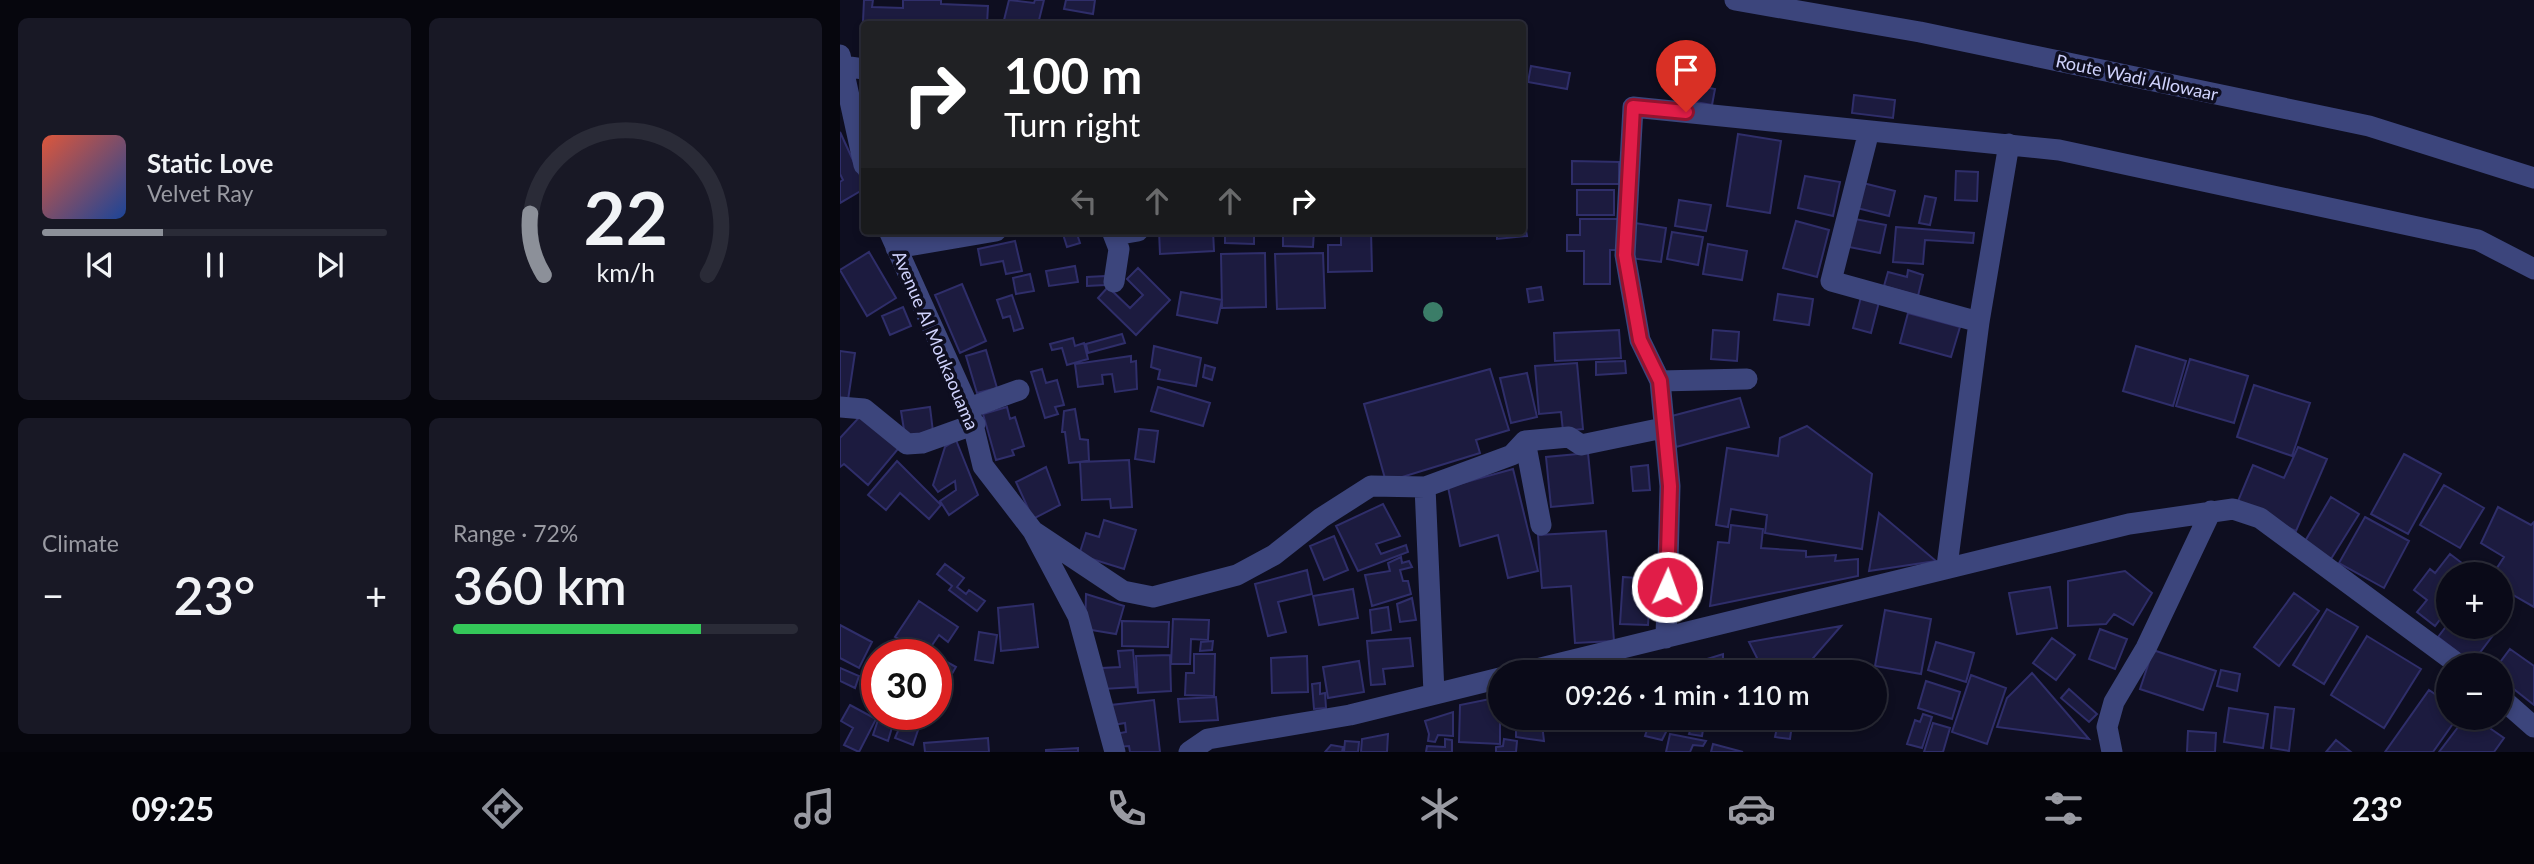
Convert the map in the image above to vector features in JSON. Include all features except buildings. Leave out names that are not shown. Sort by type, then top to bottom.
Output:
[{"type":"street","name":"Route Wadi Allowaar","points":[[1734,0],[1920,32],[2369,126],[2534,178]]},
{"type":"street","points":[[841,61],[861,68]]},
{"type":"street","points":[[841,61],[861,151]]},
{"type":"street","points":[[1666,638],[1670,486],[1660,381],[1640,340],[1625,255],[1633,107],[2059,150],[2478,240],[2534,269]]},
{"type":"street","points":[[1869,131],[1831,281],[1979,322]]},
{"type":"street","points":[[1947,566],[1979,322],[2009,144]]},
{"type":"street","points":[[893,239],[944,235]]},
{"type":"street","points":[[1113,235],[1118,266],[1114,282]]},
{"type":"street","name":"Avenue Al Moukaouama","points":[[893,239],[972,416],[983,466],[1033,531],[1078,616],[1115,752]]},
{"type":"street","points":[[1660,381],[1747,379]]},
{"type":"street","points":[[840,407],[864,409],[907,443],[922,443],[1019,390]]},
{"type":"street","points":[[1033,531],[1123,591],[1153,597],[1237,575],[1274,555],[1321,518],[1371,486],[1426,487],[1511,455],[1525,441],[1569,437],[1581,445],[1663,428]]},
{"type":"street","points":[[1525,441],[1541,525]]},
{"type":"street","points":[[1426,487],[1434,693]]},
{"type":"street","points":[[1574,660],[1849,595],[1947,566],[2129,524],[2234,509],[2260,518],[2443,653]]},
{"type":"street","points":[[2112,752],[2106,727],[2114,702],[2146,648],[2211,511]]},
{"type":"street","points":[[1189,752],[1208,739],[1350,715],[1488,681]]},
{"type":"street","points":[[2513,709],[2534,727]]},
{"type":"route","points":[[1667,587],[1670,486],[1660,381],[1640,340],[1625,255],[1633,107],[1686,112]]}]
